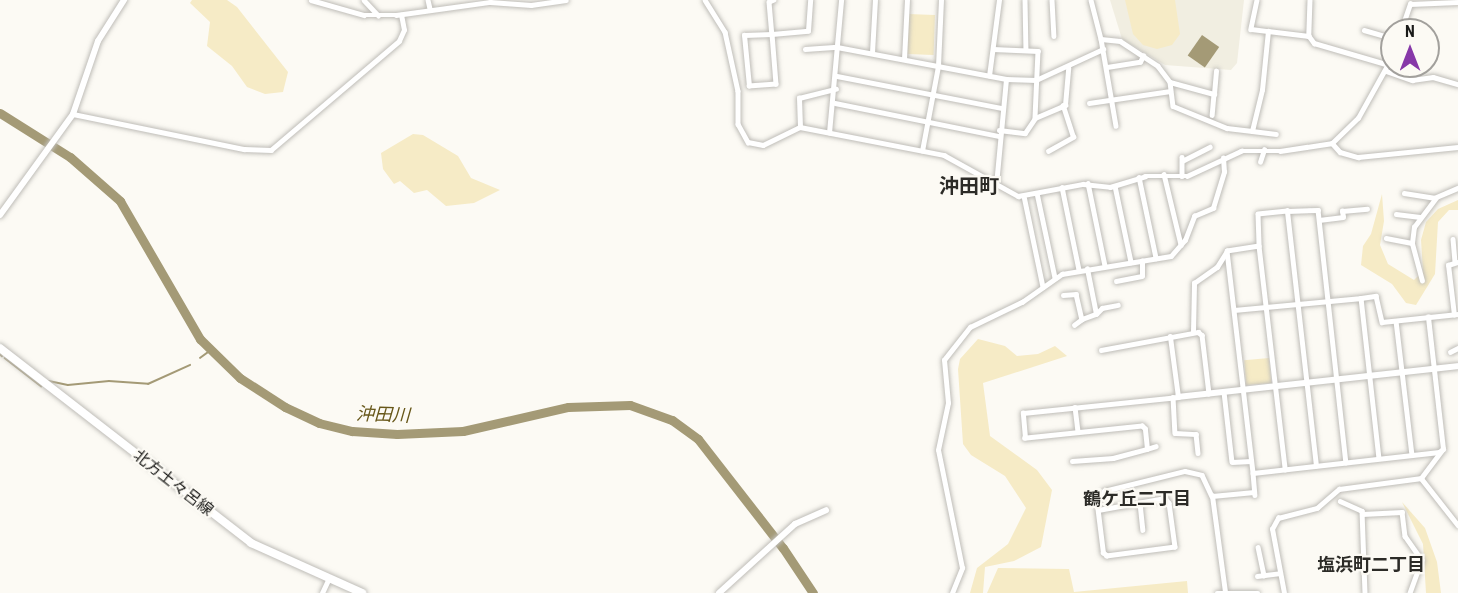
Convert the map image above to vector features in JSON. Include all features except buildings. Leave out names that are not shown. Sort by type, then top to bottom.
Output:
[{"type":"main road","name":"北方土々呂線","points":[[0,348],[251,543],[362,593]]},
{"type":"street","points":[[0,215],[74,114],[98,40],[124,0]]},
{"type":"street","points":[[311,0],[345,11],[378,15],[401,15],[489,1],[531,5],[566,0]]},
{"type":"street","points":[[364,0],[378,15]]},
{"type":"street","points":[[428,0],[430,9]]},
{"type":"street","points":[[705,0],[725,32],[738,91],[738,124],[748,142],[763,145],[800,128],[944,155],[996,185],[1024,196],[1088,183],[1115,186],[1139,177],[1164,174],[1182,176],[1199,173],[1223,158],[1264,150],[1332,142],[1359,118],[1382,78]]},
{"type":"street","points":[[770,1],[772,33],[776,84],[749,87],[744,35],[772,33],[808,31],[810,0]]},
{"type":"street","points":[[829,133],[835,103],[840,48],[841,0]]},
{"type":"street","points":[[872,53],[874,0]]},
{"type":"street","points":[[904,59],[907,0]]},
{"type":"street","points":[[922,151],[938,66],[941,0]]},
{"type":"street","points":[[990,76],[999,0]]},
{"type":"street","points":[[1025,0],[1026,50]]},
{"type":"street","points":[[1052,0],[1054,36]]},
{"type":"street","points":[[1091,0],[1107,67],[1116,126]]},
{"type":"street","points":[[1257,0],[1251,29],[1309,36]]},
{"type":"street","points":[[1310,0],[1309,36],[1316,45],[1354,52],[1380,62]]},
{"type":"street","points":[[1404,0],[1410,4],[1458,2]]},
{"type":"street","points":[[1405,18],[1410,4]]},
{"type":"street","points":[[74,114],[267,152],[399,41],[404,30],[401,15]]},
{"type":"street","points":[[1364,30],[1380,35]]},
{"type":"street","points":[[1252,131],[1262,90],[1269,31]]},
{"type":"street","points":[[1101,39],[1120,41],[1158,66],[1170,82],[1173,106],[1227,128],[1276,134]]},
{"type":"street","points":[[805,49],[840,48],[1006,79],[1036,80],[1068,68],[1079,58],[1103,50]]},
{"type":"street","points":[[835,103],[998,134],[1025,133],[1035,118],[1038,51],[993,49]]},
{"type":"street","points":[[1107,67],[1140,62],[1143,56]]},
{"type":"street","points":[[1048,151],[1073,137],[1063,106],[1068,68]]},
{"type":"street","points":[[1212,115],[1216,71]]},
{"type":"street","points":[[837,76],[1002,108]]},
{"type":"street","points":[[1406,78],[1412,80],[1426,78]]},
{"type":"street","points":[[1437,78],[1458,84]]},
{"type":"street","points":[[996,185],[998,134],[1006,79]]},
{"type":"street","points":[[1170,82],[1214,94]]},
{"type":"street","points":[[800,128],[799,98],[836,89]]},
{"type":"street","points":[[1089,103],[1170,91]]},
{"type":"street","points":[[1035,118],[1063,106]]},
{"type":"street","points":[[1332,142],[1340,152],[1359,157],[1458,147]]},
{"type":"street","points":[[1182,176],[1182,159],[1210,147]]},
{"type":"street","points":[[1260,162],[1264,150]]},
{"type":"street","points":[[952,593],[962,568],[938,450],[948,403],[944,360],[970,327],[1056,278],[1079,270],[1171,256],[1181,245],[1194,216],[1214,208],[1224,172],[1223,158]]},
{"type":"street","points":[[1164,174],[1181,245]]},
{"type":"street","points":[[1139,177],[1156,258]]},
{"type":"street","points":[[1088,183],[1106,266]]},
{"type":"street","points":[[1115,186],[1131,262]]},
{"type":"street","points":[[1062,188],[1079,270]]},
{"type":"street","points":[[1422,281],[1412,243],[1414,227],[1436,198],[1458,188]]},
{"type":"street","points":[[1037,193],[1056,278]]},
{"type":"street","points":[[1404,193],[1436,198]]},
{"type":"street","points":[[1024,196],[1043,287]]},
{"type":"street","points":[[1285,469],[1256,217],[1313,208],[1319,220],[1347,462]]},
{"type":"street","points":[[1319,220],[1343,217],[1342,211],[1367,209]]},
{"type":"street","points":[[1287,211],[1316,466]]},
{"type":"street","points":[[1396,214],[1420,217]]},
{"type":"street","points":[[1386,238],[1412,243]]},
{"type":"street","points":[[1234,310],[1376,296],[1381,321],[1456,314],[1448,265],[1457,262],[1453,239]]},
{"type":"street","points":[[1227,250],[1259,246]]},
{"type":"street","points":[[1212,496],[1255,494],[1227,250]]},
{"type":"street","points":[[1193,332],[1194,283],[1217,267],[1227,250]]},
{"type":"street","points":[[1116,280],[1142,276],[1142,261]]},
{"type":"street","points":[[1087,269],[1096,314]]},
{"type":"street","points":[[1063,295],[1076,294],[1082,319]]},
{"type":"street","points":[[1361,298],[1379,458]]},
{"type":"street","points":[[1074,325],[1096,314],[1102,308],[1118,305]]},
{"type":"street","points":[[1284,593],[1272,529],[1278,518],[1317,508],[1340,489],[1421,478],[1443,449],[1428,317]]},
{"type":"street","points":[[1396,321],[1412,455]]},
{"type":"street","points":[[1101,350],[1193,332],[1202,335],[1209,394]]},
{"type":"street","points":[[1170,337],[1175,397],[1175,434],[1196,434],[1198,453]]},
{"type":"street","points":[[1450,352],[1458,348]]},
{"type":"street","points":[[1147,449],[1142,426],[1022,436],[1023,413],[1458,366]]},
{"type":"street","points":[[1224,392],[1232,462],[1251,460]]},
{"type":"street","points":[[1075,407],[1078,432]]},
{"type":"street","points":[[1072,461],[1156,446]]},
{"type":"street","points":[[1252,473],[1412,455],[1443,449]]},
{"type":"street","points":[[1181,546],[1107,556],[1098,510],[1104,491],[1185,471],[1202,475],[1212,496],[1225,592]]},
{"type":"street","points":[[1421,478],[1458,525]]},
{"type":"street","points":[[1098,510],[1165,498],[1169,503],[1174,547]]},
{"type":"street","points":[[1340,501],[1362,514],[1402,512],[1405,536],[1422,560],[1410,593]]},
{"type":"street","points":[[1140,503],[1143,530]]},
{"type":"street","points":[[719,593],[793,526],[826,510]]},
{"type":"street","points":[[1362,514],[1365,593]]},
{"type":"street","points":[[1258,548],[1261,576],[1280,573]]},
{"type":"street","points":[[322,593],[329,578]]},
{"type":"street","points":[[1217,593],[1258,593]]},
{"type":"shaded area","points":[[192,0],[227,0],[237,7],[288,72],[283,92],[265,94],[247,87],[232,66],[207,46],[210,22],[190,3]]},
{"type":"shaded area","points":[[1110,0],[1244,0],[1237,63],[1231,70],[1165,65],[1122,39]]},
{"type":"shaded area","points":[[1125,0],[1175,0],[1180,34],[1172,45],[1157,49],[1143,45],[1133,34]]},
{"type":"shaded area","points":[[908,14],[935,15],[934,55],[907,54]]},
{"type":"shaded area","points":[[1202,35],[1219,47],[1205,68],[1188,55]]},
{"type":"shaded area","points":[[413,134],[423,135],[458,156],[471,178],[500,190],[474,203],[446,206],[427,190],[414,193],[400,181],[394,184],[383,169],[381,153]]},
{"type":"shaded area","points":[[1382,194],[1384,221],[1380,245],[1388,264],[1414,280],[1423,271],[1421,240],[1426,222],[1438,209],[1458,200],[1458,210],[1449,210],[1438,222],[1435,274],[1416,305],[1406,303],[1392,284],[1361,265],[1363,246],[1371,234]]},
{"type":"shaded area","points":[[978,339],[1005,346],[1017,356],[1038,354],[1055,346],[1067,356],[983,383],[990,436],[1037,470],[1052,490],[1041,547],[1014,561],[985,567],[983,593],[970,593],[977,568],[1008,544],[1026,508],[1005,476],[971,455],[963,444],[958,369],[960,359]]},
{"type":"shaded area","points":[[1269,358],[1271,383],[1246,385],[1244,360]]},
{"type":"shaded area","points":[[1402,502],[1425,528],[1437,562],[1441,593],[1426,593],[1423,544]]},
{"type":"shaded area","points":[[998,568],[1069,569],[1074,592],[1187,581],[1188,593],[987,593]]},
{"type":"waterway","name":"沖田川","points":[[0,113],[70,157],[120,201],[200,339],[240,378],[285,407],[319,423],[352,431],[397,434],[463,431],[568,407],[630,405],[672,420],[698,439],[783,548],[813,593]]},
{"type":"waterway","points":[[200,358],[211,350]]},
{"type":"waterway","points":[[5,358],[41,386]]},
{"type":"waterway","points":[[49,381],[68,385],[109,381],[148,384],[190,365]]},
{"type":"district","name":"沖田町","points":[[969,186]]},
{"type":"district","name":"鶴ケ丘二丁目","points":[[1137,499]]},
{"type":"district","name":"塩浜町二丁目","points":[[1371,565]]}]
